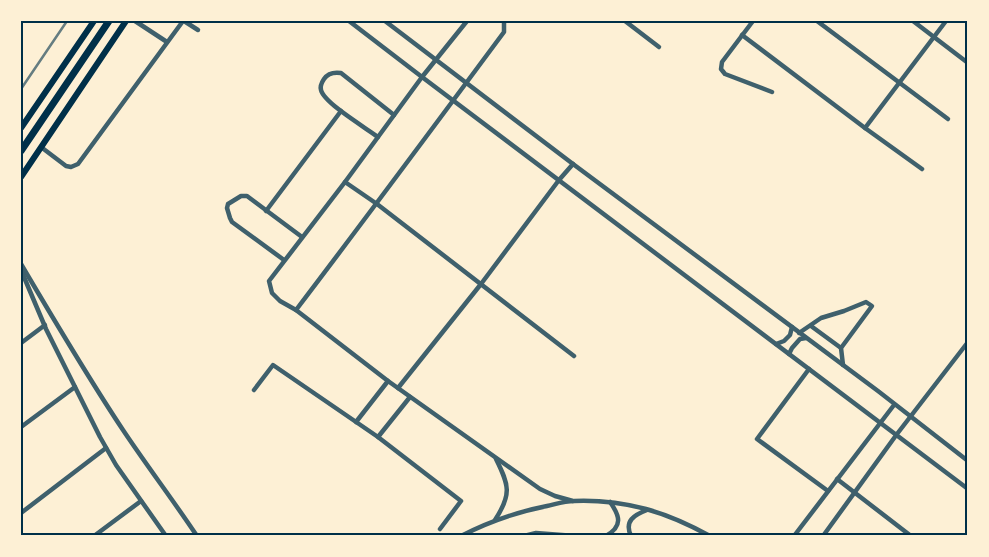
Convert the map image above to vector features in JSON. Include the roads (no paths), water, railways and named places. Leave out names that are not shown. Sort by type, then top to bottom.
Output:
[{"type":"main road","points":[[21,128],[94,21]]},
{"type":"main road","points":[[21,151],[109,21]]},
{"type":"main road","points":[[21,177],[126,21]]},
{"type":"street","points":[[135,21],[167,42]]},
{"type":"street","points":[[41,147],[66,166],[76,165],[183,21],[198,30]]},
{"type":"street","points":[[349,21],[968,489]]},
{"type":"street","points":[[385,21],[968,460]]},
{"type":"street","points":[[467,21],[422,77],[345,182],[269,280],[270,287],[272,293],[280,300],[495,458],[549,494],[573,501]]},
{"type":"street","points":[[296,310],[504,32],[504,21]]},
{"type":"street","points":[[625,21],[659,48]]},
{"type":"street","points":[[753,21],[722,62],[720,69],[725,74],[772,92]]},
{"type":"street","points":[[817,21],[948,119]]},
{"type":"street","points":[[913,21],[968,63]]},
{"type":"street","points":[[865,128],[946,21]]},
{"type":"street","points":[[742,35],[922,169]]},
{"type":"street","points":[[378,137],[327,100],[321,91],[325,78],[333,73],[341,73],[394,115]]},
{"type":"street","points":[[266,211],[341,111]]},
{"type":"street","points":[[398,388],[573,164]]},
{"type":"street","points":[[345,182],[377,204],[574,356]]},
{"type":"street","points":[[284,260],[232,222],[228,213],[228,204],[241,196],[247,196],[302,237]]},
{"type":"street","points":[[21,264],[116,418],[197,536]]},
{"type":"street","points":[[21,270],[45,325],[106,448],[166,536]]},
{"type":"street","points":[[799,333],[821,318],[866,302],[872,306],[840,348]]},
{"type":"street","points":[[21,343],[45,325]]},
{"type":"street","points":[[811,326],[840,348],[843,366]]},
{"type":"street","points":[[776,344],[784,341],[790,335],[792,327]]},
{"type":"street","points":[[789,354],[800,339],[806,338]]},
{"type":"street","points":[[823,536],[897,434],[968,342]]},
{"type":"street","points":[[254,390],[273,365],[378,437],[461,501],[440,529]]},
{"type":"street","points":[[809,369],[756,439],[828,491]]},
{"type":"street","points":[[356,422],[388,381]]},
{"type":"street","points":[[21,427],[76,387]]},
{"type":"street","points":[[378,437],[410,396]]},
{"type":"street","points":[[794,536],[894,405]]},
{"type":"street","points":[[21,513],[106,448]]},
{"type":"street","points":[[495,458],[505,478],[507,490],[503,508],[495,520]]},
{"type":"street","points":[[837,479],[911,536]]},
{"type":"street","points":[[94,536],[141,500]]},
{"type":"street","points":[[460,536],[495,520],[529,510],[573,501],[610,502],[648,509],[710,536]]},
{"type":"street","points":[[606,536],[615,529],[618,521],[616,512],[610,502]]},
{"type":"street","points":[[631,536],[629,528],[631,520],[637,514],[648,509]]},
{"type":"street","points":[[524,536],[536,533],[575,536]]},
{"type":"railway","points":[[21,89],[67,21]]}]
